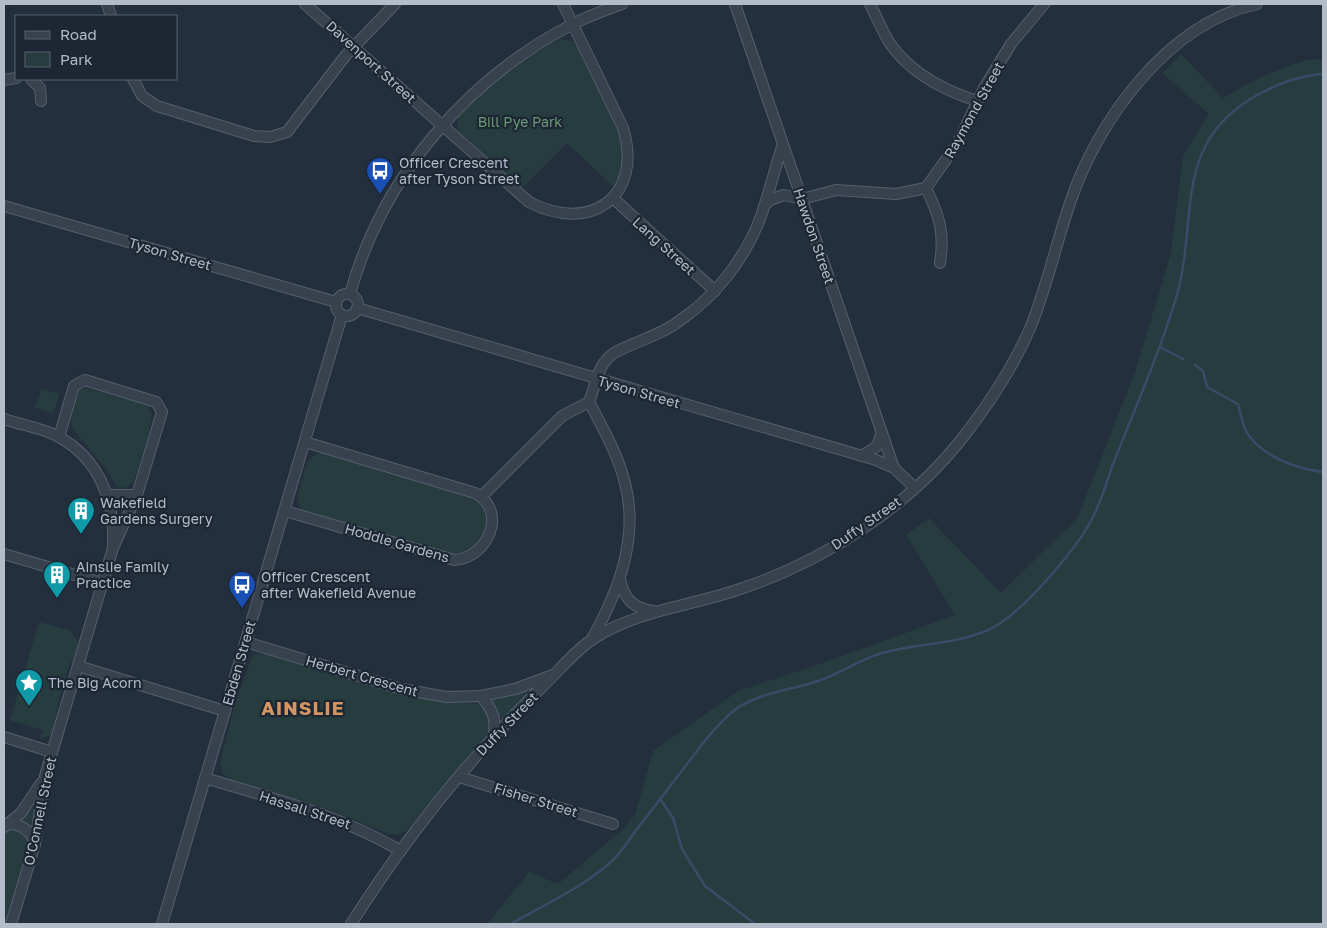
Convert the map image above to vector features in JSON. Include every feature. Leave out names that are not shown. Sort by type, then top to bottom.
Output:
[{"type":"street","name":"Davenport Street","points":[[305,4],[529,202],[545,211],[569,214],[592,210],[614,200]]},
{"type":"street","points":[[134,80],[142,96],[157,106],[254,136],[270,136],[288,132],[353,47],[395,4]]},
{"type":"street","points":[[562,4],[623,128],[628,147],[628,168],[614,200]]},
{"type":"street","points":[[350,294],[370,237],[397,184],[439,123],[494,75],[523,54],[572,24],[622,4]]},
{"type":"street","name":"Hawdon Street","points":[[735,4],[894,468]]},
{"type":"street","points":[[870,4],[889,42],[907,63],[926,78],[951,92],[977,101]]},
{"type":"street","name":"Raymond Street","points":[[926,188],[957,144],[977,101],[1011,44],[1044,4]]},
{"type":"street","name":"Duffy Street","points":[[351,924],[401,851],[494,734],[593,638],[616,626],[653,611],[734,591],[793,568],[856,533],[914,487],[961,440],[997,389],[1030,329],[1054,263],[1070,204],[1083,169],[1111,118],[1134,87],[1162,57],[1193,33],[1226,14],[1257,4]]},
{"type":"street","points":[[32,80],[40,88],[41,101]]},
{"type":"street","points":[[305,442],[482,496],[562,416],[589,402],[600,368],[608,357],[623,348],[660,333],[682,320],[715,291],[743,253],[758,225],[783,144]]},
{"type":"street","points":[[763,207],[770,200],[781,195],[802,199],[836,190],[896,194],[926,188],[940,217],[942,236],[940,263]]},
{"type":"street","name":"Lang Street","points":[[614,200],[715,291]]},
{"type":"street","name":"Tyson Street","points":[[4,206],[336,302]]},
{"type":"street","points":[[343,294],[350,294],[356,298],[357,308],[352,315],[342,315],[337,310],[336,302],[343,294]]},
{"type":"street","name":"Tyson Street","points":[[357,308],[597,380],[862,456],[894,468],[914,487]]},
{"type":"street","name":"Ebden Street","points":[[162,924],[342,315]]},
{"type":"street","name":"O'Connell Street","points":[[11,924],[34,844],[45,776],[52,752],[113,548],[137,495],[162,412],[156,402],[85,380],[74,386],[59,437]]},
{"type":"street","points":[[589,402],[617,458],[626,484],[629,532],[620,579],[593,638]]},
{"type":"street","points":[[4,420],[59,437],[82,454],[93,468],[108,494],[114,520],[113,548]]},
{"type":"street","points":[[862,456],[877,446],[882,433]]},
{"type":"street","points":[[108,494],[137,495]]},
{"type":"street","name":"Hoddle Gardens","points":[[285,511],[444,559],[462,560],[479,551],[490,536],[491,519],[482,496]]},
{"type":"street","points":[[4,554],[102,583]]},
{"type":"street","points":[[620,579],[622,590],[628,601],[636,607],[653,611]]},
{"type":"street","name":"Herbert Crescent","points":[[246,642],[417,693],[446,697],[481,696],[515,689],[556,673]]},
{"type":"street","points":[[78,666],[225,711]]},
{"type":"street","points":[[481,696],[493,712],[496,722],[494,734]]},
{"type":"street","points":[[4,737],[52,752]]},
{"type":"street","points":[[6,825],[33,798],[45,776]]},
{"type":"street","name":"Fisher Street","points":[[459,777],[613,824]]},
{"type":"street","name":"Hassall Street","points":[[205,778],[332,816],[370,832],[401,851]]},
{"type":"street","points":[[6,825],[20,825],[33,837],[34,844]]},
{"type":"green space","name":"Bill Pye Park","points":[[560,39],[572,41],[579,47],[610,105],[620,130],[625,153],[621,171],[614,187],[567,143],[522,188],[457,130],[458,116],[492,82],[518,63]]},
{"type":"green space","points":[[1181,54],[1223,98],[1285,67],[1323,59],[1323,924],[487,924],[529,872],[558,884],[622,830],[635,815],[653,751],[738,691],[814,666],[955,615],[906,535],[929,518],[1001,593],[1078,517],[1135,372],[1170,257],[1183,156],[1209,114],[1162,73]]},
{"type":"green space","points":[[87,388],[147,405],[152,415],[149,433],[133,483],[125,488],[117,487],[107,470],[72,428],[71,414],[80,390]]},
{"type":"green space","points":[[41,389],[59,394],[54,413],[35,408]]},
{"type":"green space","points":[[319,453],[326,453],[474,498],[486,514],[486,531],[476,548],[469,553],[455,556],[307,513],[301,509],[297,499],[307,463],[313,456]]},
{"type":"green space","points":[[39,622],[69,630],[78,642],[77,652],[69,666],[58,703],[55,727],[51,735],[40,739],[43,730],[10,720]]},
{"type":"green space","points":[[269,653],[408,694],[441,701],[481,704],[489,716],[489,732],[406,831],[397,835],[389,834],[319,806],[231,779],[223,774],[220,763],[236,700],[252,657],[257,654]]},
{"type":"green space","points":[[527,690],[526,697],[503,720],[501,719],[491,699]]},
{"type":"green space","points":[[37,803],[30,847],[7,924],[4,924],[4,832]]},
{"type":"waterway","points":[[511,924],[590,879],[613,860],[703,743],[724,719],[739,707],[758,698],[826,678],[882,653],[962,639],[988,630],[1015,612],[1046,581],[1073,548],[1092,519],[1156,357],[1170,318],[1183,270],[1192,188],[1198,163],[1209,139],[1226,118],[1252,98],[1286,82],[1323,74]]},
{"type":"waterway","points":[[1160,347],[1183,359]]},
{"type":"waterway","points":[[1195,365],[1203,371],[1207,387],[1238,404],[1242,422],[1248,434],[1265,451],[1293,465],[1323,472]]},
{"type":"waterway","points":[[661,800],[673,818],[682,849],[705,886],[755,924]]},
{"type":"place","name":"Officer Crescent after Tyson Street","points":[[380,195]]},
{"type":"place","name":"Wakefield Gardens Surgery","points":[[81,535]]},
{"type":"place","name":"Ainslie Family Practice","points":[[57,599]]},
{"type":"place","name":"Officer Crescent after Wakefield Avenue","points":[[242,609]]},
{"type":"place","name":"The Big Acorn","points":[[29,707]]},
{"type":"district","name":"AINSLIE","points":[[303,708]]}]
